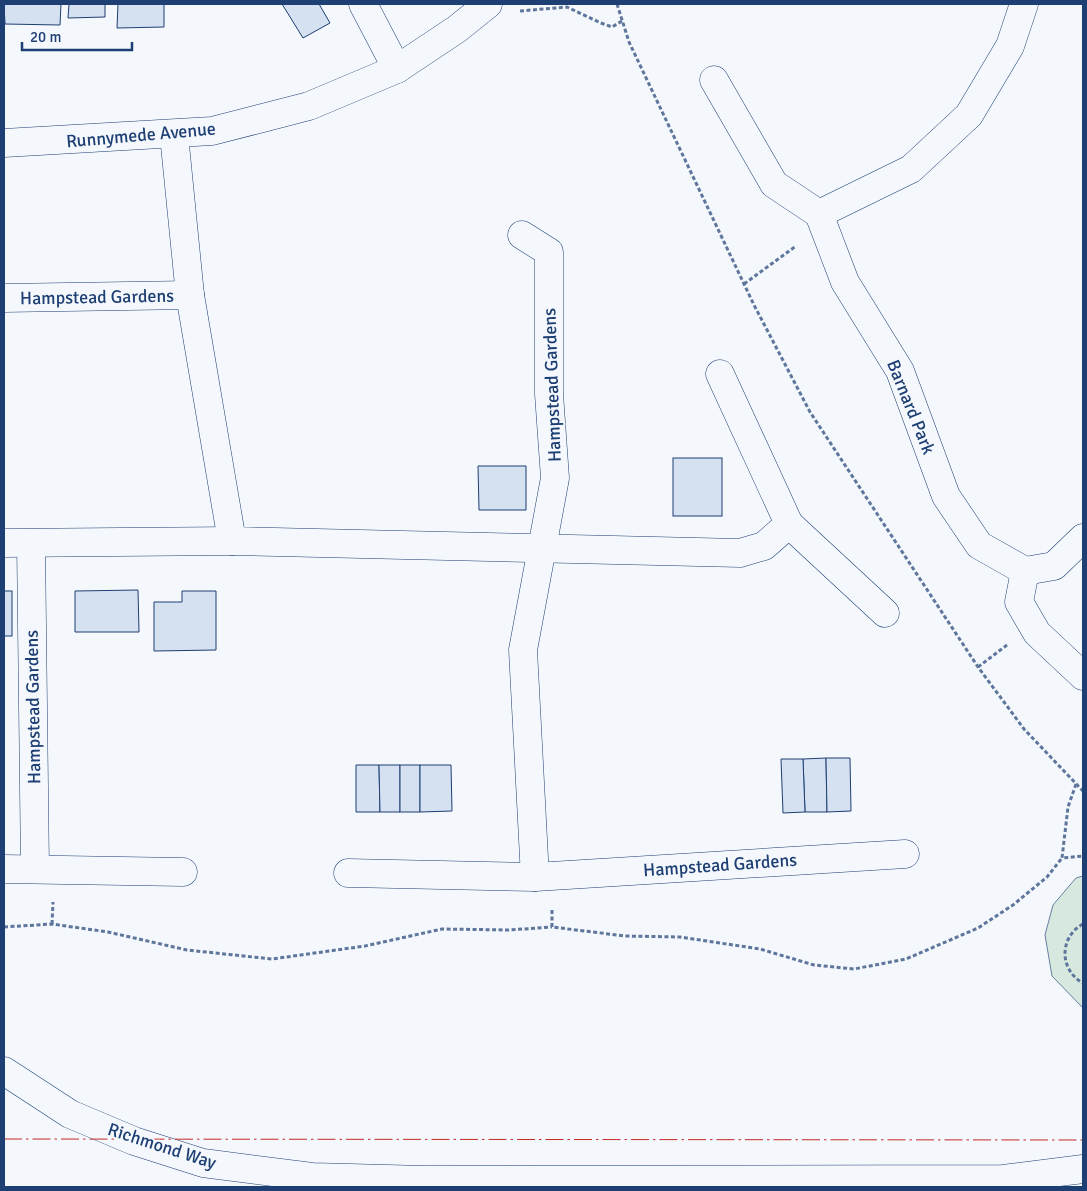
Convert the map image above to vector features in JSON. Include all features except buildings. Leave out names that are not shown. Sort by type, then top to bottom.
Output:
[{"type":"street","points":[[362,4],[397,69]]},
{"type":"street","name":"Runnymede Avenue","points":[[4,144],[174,135],[212,131],[309,106],[397,69],[457,29],[488,4]]},
{"type":"street","points":[[714,80],[774,184],[821,220],[911,169],[969,115],[1010,46],[1024,4]]},
{"type":"street","name":"Hampstead Gardens","points":[[174,135],[190,296],[232,541]]},
{"type":"street","name":"Barnard Park","points":[[821,220],[845,282],[900,371],[946,496],[979,545],[1025,571]]},
{"type":"street","name":"Hampstead Gardens","points":[[522,235],[549,252],[549,394],[555,478],[523,650],[543,876]]},
{"type":"street","name":"Hampstead Gardens","points":[[4,298],[190,296]]},
{"type":"street","points":[[720,374],[788,524],[885,613]]},
{"type":"street","points":[[4,543],[232,541],[740,553],[764,546],[788,524]]},
{"type":"street","points":[[1083,538],[1054,566],[1025,571],[1018,602],[1037,633],[1083,676]]},
{"type":"street","name":"Hampstead Gardens","points":[[31,544],[35,869]]},
{"type":"street","name":"Hampstead Gardens","points":[[348,873],[543,876],[905,854]]},
{"type":"street","points":[[4,870],[183,872]]},
{"type":"street","name":"Richmond Way","points":[[4,1071],[70,1114],[134,1141],[203,1163],[312,1177],[425,1180],[1003,1179],[1083,1169]]},
{"type":"path","points":[[617,4],[629,42],[744,284],[810,412],[978,667],[1024,729],[1083,791]]},
{"type":"path","points":[[519,12],[567,7],[601,24],[612,26],[622,21]]},
{"type":"path","points":[[744,284],[821,220]]},
{"type":"path","points":[[4,927],[52,924],[108,932],[187,950],[272,959],[365,946],[442,929],[509,930],[552,927],[624,936],[680,937],[760,949],[814,965],[854,969],[906,959],[978,928],[1013,906],[1047,877],[1062,858],[1068,807],[1076,784]]},
{"type":"path","points":[[1062,858],[1083,856]]},
{"type":"path","points":[[543,876],[552,927]]},
{"type":"path","points":[[1083,924],[1076,928],[1068,938],[1064,950],[1066,963],[1071,974],[1083,983]]},
{"type":"shaded area","points":[[1083,876],[1083,1008],[1052,976],[1045,935],[1053,905],[1076,878]]},
{"type":"power","points":[[4,1139],[1083,1140]]}]
